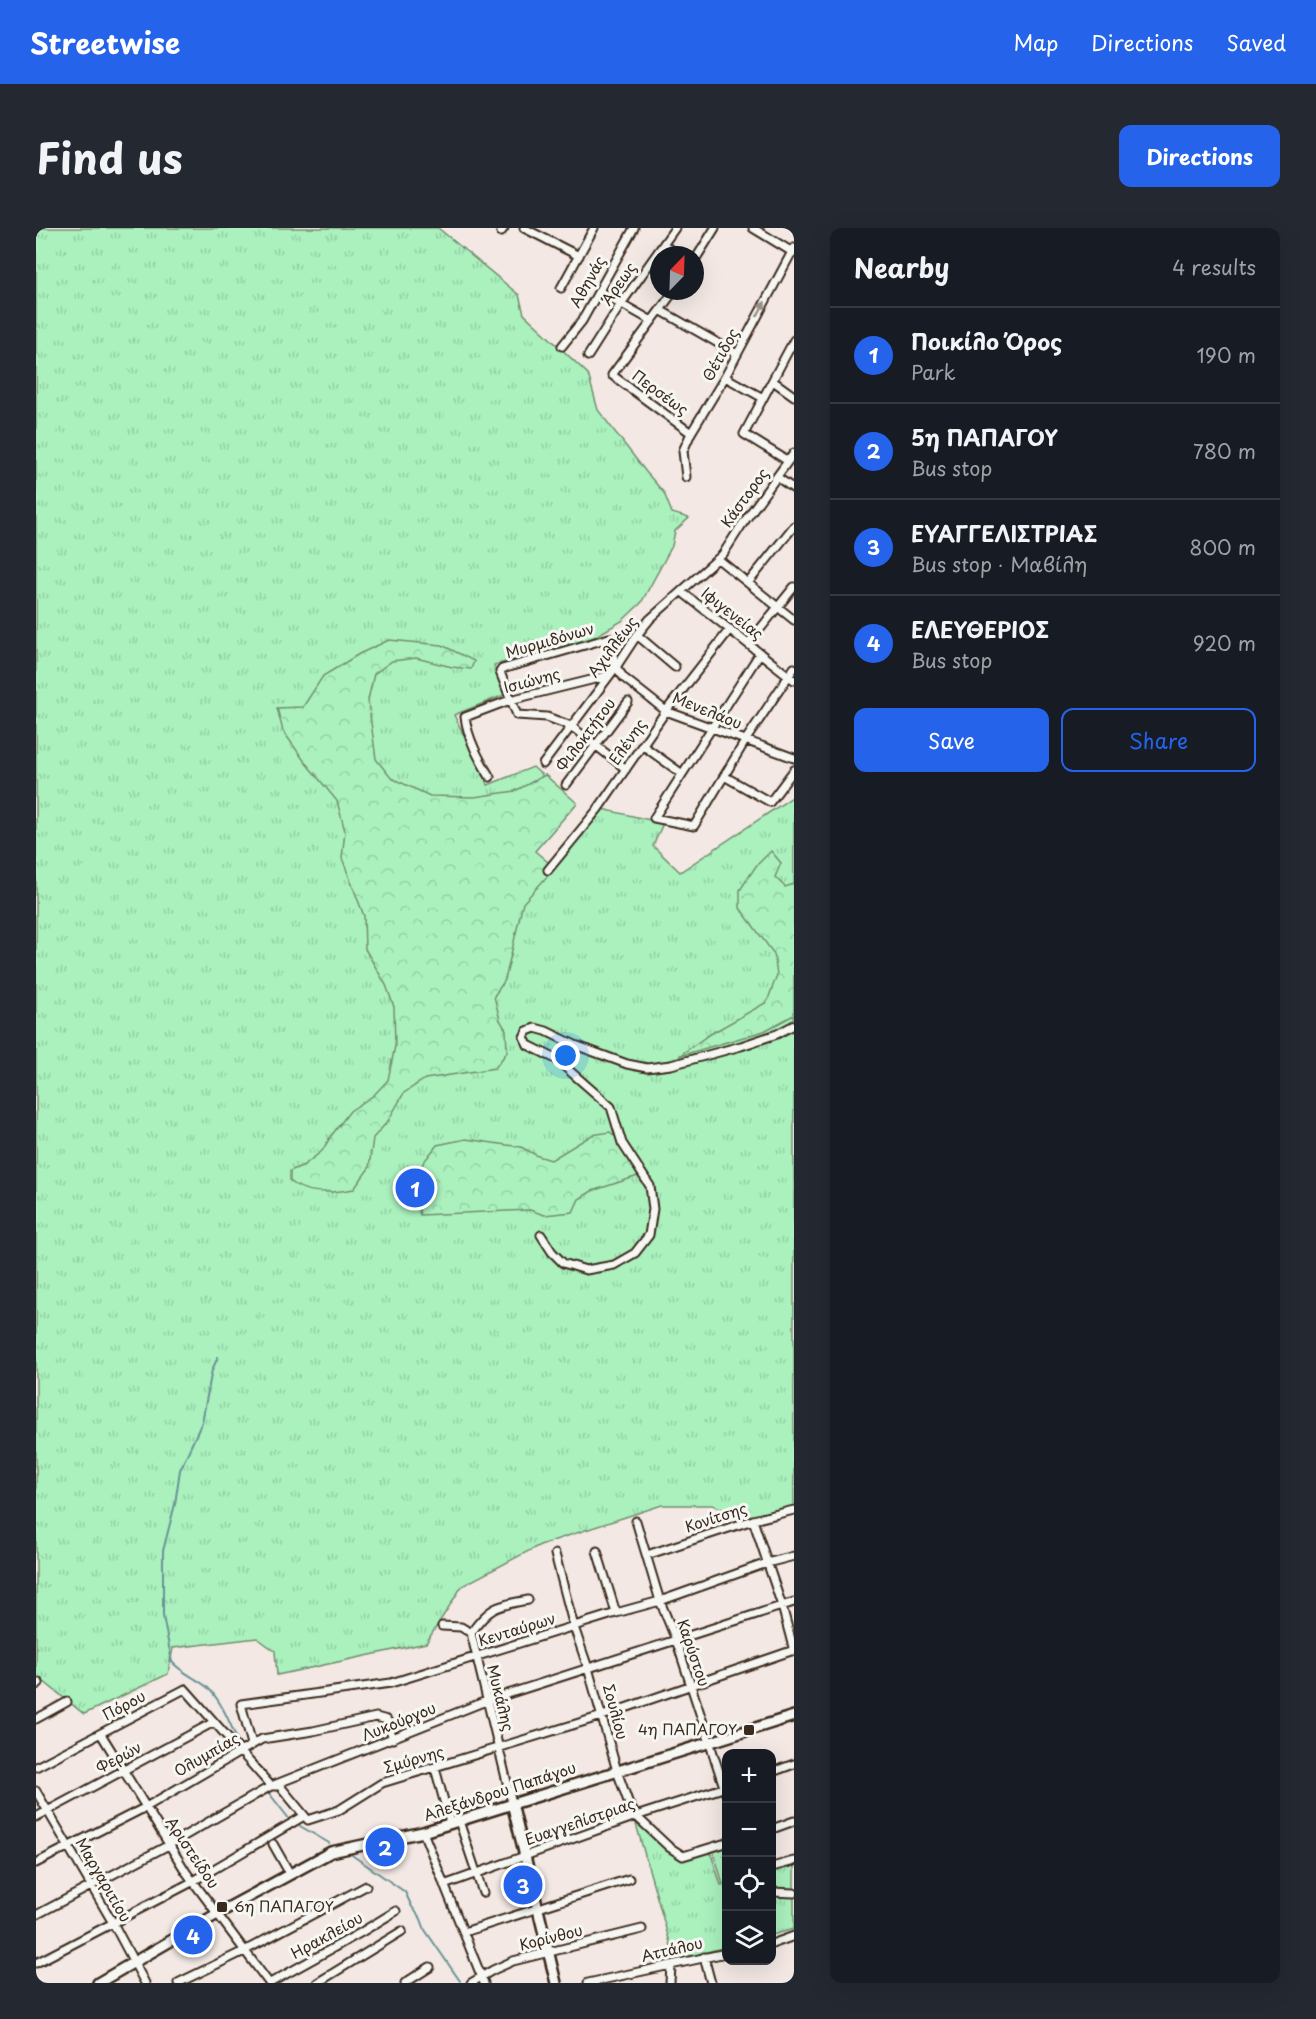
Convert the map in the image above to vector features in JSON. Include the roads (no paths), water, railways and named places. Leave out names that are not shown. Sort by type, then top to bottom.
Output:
[{"type":"street","points":[[524,228],[579,256]]},
{"type":"street","points":[[561,288],[594,228]]},
{"type":"street","name":"Αθηνάς","points":[[562,346],[582,321],[634,228]]},
{"type":"street","name":"Άρεως","points":[[588,356],[621,304],[675,228]]},
{"type":"street","points":[[704,246],[715,228]]},
{"type":"street","points":[[753,228],[793,251]]},
{"type":"street","name":"Θέτιδος","points":[[686,477],[683,451],[691,433],[725,377],[793,251]]},
{"type":"street","points":[[599,291],[652,321],[667,300]]},
{"type":"street","points":[[660,310],[737,354]]},
{"type":"street","name":"Περσέως","points":[[652,321],[612,375],[691,433]]},
{"type":"street","points":[[788,461],[744,434],[794,340]]},
{"type":"street","points":[[725,377],[763,398]]},
{"type":"street","points":[[773,381],[794,396]]},
{"type":"street","name":"Κάστορος","points":[[718,559],[794,453]]},
{"type":"street","points":[[777,477],[794,489]]},
{"type":"street","points":[[748,583],[794,526]]},
{"type":"street","points":[[718,559],[794,620]]},
{"type":"street","name":"Αχιλλέως","points":[[543,764],[616,667],[637,634],[650,619],[718,559]]},
{"type":"street","points":[[748,644],[794,587]]},
{"type":"street","name":"Ιφιγενείας","points":[[682,592],[791,678]]},
{"type":"street","name":"Ελένης","points":[[548,870],[598,809],[666,711],[730,629]]},
{"type":"street","points":[[637,634],[675,667]]},
{"type":"street","name":"Μυρμιδόνων","points":[[510,700],[500,672],[502,669],[609,638],[616,667]]},
{"type":"street","points":[[759,653],[654,818],[694,826],[745,741],[791,678],[794,668]]},
{"type":"street","name":"Μενελάου","points":[[616,667],[624,678],[666,711],[794,758]]},
{"type":"street","name":"Ισιώνης","points":[[490,777],[466,728],[465,717],[510,700],[607,676]]},
{"type":"street","points":[[510,700],[517,715],[547,717],[571,726],[626,769]]},
{"type":"street","name":"Φιλοκτήτου","points":[[566,785],[628,702]]},
{"type":"street","points":[[642,745],[681,773]]},
{"type":"street","points":[[724,776],[770,802],[794,770]]},
{"type":"street","points":[[541,1235],[552,1252],[563,1263],[586,1270],[614,1265],[635,1253],[649,1235],[653,1209],[650,1186],[622,1143],[611,1107],[556,1059],[528,1045],[524,1037],[527,1031],[535,1028],[546,1031],[575,1045],[627,1064],[647,1068],[672,1065],[741,1046],[777,1034],[794,1025]]},
{"type":"street","name":"Κονίτσης","points":[[647,1555],[753,1520],[794,1510]]},
{"type":"street","points":[[753,1520],[794,1650]]},
{"type":"street","name":"Καρύστου","points":[[636,1521],[660,1601],[676,1640],[722,1779]]},
{"type":"street","points":[[597,1551],[616,1613]]},
{"type":"street","name":"Σουλίου","points":[[555,1554],[574,1627],[629,1804],[636,1816],[669,1847],[683,1856],[722,1844]]},
{"type":"street","name":"Κενταύρων","points":[[252,1744],[241,1704],[391,1683],[660,1601],[767,1563],[794,1556]]},
{"type":"street","points":[[442,1626],[460,1627],[471,1633],[484,1615],[498,1606],[528,1600]]},
{"type":"street","name":"Λυκούργου","points":[[36,1915],[168,1845],[271,1786],[486,1701],[794,1602]]},
{"type":"street","name":"Μυκάλης","points":[[471,1633],[512,1803]]},
{"type":"street","name":"Σμύρνης","points":[[36,1963],[193,1881],[304,1816],[308,1820],[339,1810],[382,1783],[602,1716],[794,1650]]},
{"type":"street","name":"Πόρου","points":[[36,1767],[185,1689],[214,1722]]},
{"type":"street","points":[[36,1719],[67,1702]]},
{"type":"street","name":"Αλεξάνδρου Παπάγου","points":[[98,1983],[331,1852],[423,1832],[794,1716]]},
{"type":"street","name":"Ολυμπίας","points":[[36,1863],[146,1807],[265,1738],[313,1731],[376,1717],[387,1720],[393,1739]]},
{"type":"street","points":[[214,1722],[271,1786],[280,1786],[304,1816]]},
{"type":"street","name":"Φερών","points":[[36,1817],[214,1722]]},
{"type":"street","name":"Αριστείδου","points":[[100,1734],[168,1845],[269,1983]]},
{"type":"street","points":[[776,1770],[794,1764]]},
{"type":"street","points":[[435,1768],[483,1893]]},
{"type":"street","name":"Ευαγγελίστριας","points":[[444,1885],[636,1816],[722,1790]]},
{"type":"street","name":"Μαργαριτίου","points":[[36,1791],[145,1983]]},
{"type":"street","points":[[512,1803],[556,1983]]},
{"type":"street","points":[[776,1827],[794,1821]]},
{"type":"street","points":[[423,1832],[482,1980]]},
{"type":"street","points":[[273,1844],[290,1874]]},
{"type":"street","points":[[776,1866],[794,1861]]},
{"type":"street","points":[[464,1932],[629,1879]]},
{"type":"street","points":[[178,1983],[244,1951],[366,1886]]},
{"type":"street","points":[[776,1892],[794,1893]]},
{"type":"street","name":"Ηρακλείου","points":[[269,1983],[396,1911]]},
{"type":"street","name":"Κορίνθου","points":[[471,1983],[482,1980],[504,1964],[642,1929]]},
{"type":"street","points":[[317,1983],[402,1931]]},
{"type":"street","points":[[776,1942],[794,1936]]},
{"type":"street","name":"Αττάλου","points":[[588,1983],[722,1954]]},
{"type":"street","points":[[705,1957],[711,1983]]},
{"type":"street","points":[[670,1983],[671,1965]]},
{"type":"street","points":[[405,1983],[414,1981],[430,1967]]},
{"type":"waterway","points":[[218,1357],[212,1370],[202,1422],[180,1470],[175,1504],[163,1551],[163,1616],[172,1662],[213,1693],[240,1746]]},
{"type":"waterway","points":[[269,1793],[290,1820]]},
{"type":"waterway","points":[[300,1826],[329,1843]]},
{"type":"waterway","points":[[349,1853],[405,1892],[425,1930],[460,1981]]},
{"type":"place","name":"Ποικίλο Όρος","points":[[415,1188]]},
{"type":"place","name":"4η ΠΑΠΑΓΟΥ","points":[[749,1730]]},
{"type":"place","name":"5η ΠΑΠΑΓΟΥ","points":[[385,1847]]},
{"type":"place","name":"ΕΥΑΓΓΕΛΙΣΤΡΙΑΣ","points":[[523,1885]]},
{"type":"place","name":"6η ΠΑΠΑΓΟΥ","points":[[222,1907]]},
{"type":"place","name":"ΕΛΕΥΘΕΡΙΟΣ","points":[[193,1935]]}]
